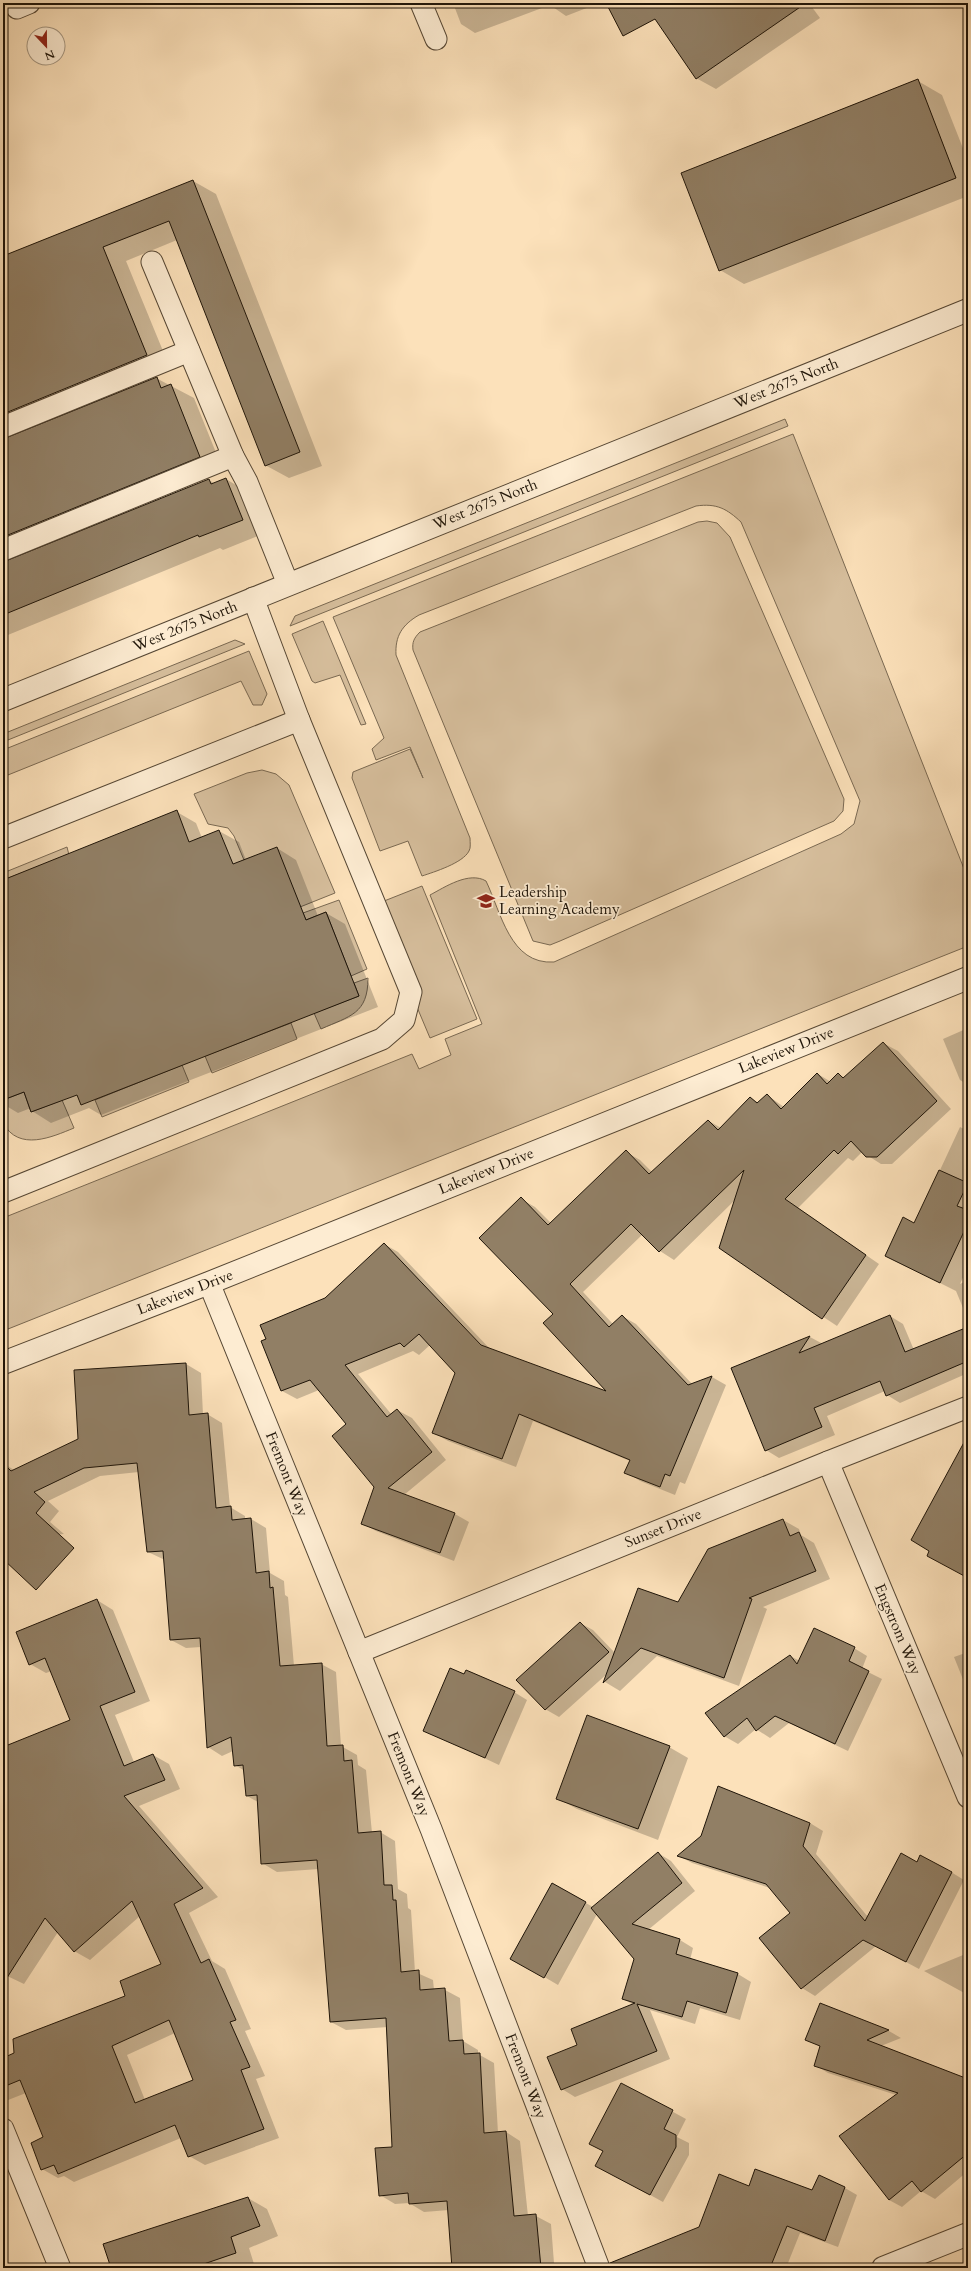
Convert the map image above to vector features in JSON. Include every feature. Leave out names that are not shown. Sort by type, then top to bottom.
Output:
[{"type":"street","name":"West 2675 North","points":[[3,700],[968,310]]},
{"type":"street","name":"Lakeview Drive","points":[[3,1362],[209,1283],[968,978]]},
{"type":"street","points":[[883,2268],[968,2234]]},
{"type":"lane","points":[[422,3],[436,39]]},
{"type":"lane","points":[[152,262],[233,456],[247,482],[288,584]]},
{"type":"lane","points":[[3,427],[189,351]]},
{"type":"lane","points":[[3,550],[233,456]]},
{"type":"lane","points":[[3,1192],[382,1040],[404,1020],[411,992],[299,720],[253,598]]},
{"type":"lane","points":[[3,838],[299,720]]},
{"type":"lane","name":"Fremont Way","points":[[209,1283],[450,1879],[599,2268]]},
{"type":"lane","name":"Sunset Drive","points":[[359,1652],[828,1462],[968,1407]]},
{"type":"lane","name":"Engstrom Way","points":[[828,1462],[968,1797]]},
{"type":"lane","points":[[3,2129],[60,2268]]},
{"type":"shaded area","points":[[785,419],[788,426],[290,626],[295,616]]},
{"type":"shaded area","points":[[793,434],[968,879],[968,946],[3,1331],[3,1218],[412,1054],[419,1069],[451,1055],[445,1039],[482,1024],[430,895],[450,884],[465,879],[479,878],[486,881],[509,934],[517,946],[527,955],[539,961],[554,962],[841,834],[854,824],[860,801],[741,522],[726,510],[710,505],[696,506],[419,615],[404,627],[398,637],[396,655],[470,838],[470,850],[461,859],[455,863],[422,876],[408,841],[380,851],[352,778],[353,772],[410,749],[423,778],[410,747],[376,760],[372,749],[384,738],[333,617]]},
{"type":"shaded area","points":[[707,521],[717,523],[730,537],[844,799],[843,811],[834,821],[560,941],[550,945],[533,941],[413,650],[414,640],[420,632],[698,522]]},
{"type":"shaded area","points":[[323,621],[366,724],[361,725],[340,675],[315,683],[312,681],[292,634]]},
{"type":"shaded area","points":[[235,640],[245,644],[3,742],[3,734]]},
{"type":"shaded area","points":[[249,651],[267,694],[262,705],[253,705],[241,681],[3,777],[3,750]]},
{"type":"shaded area","points":[[262,770],[276,774],[289,785],[335,893],[300,907],[244,860],[234,836],[228,828],[208,824],[194,794],[247,773]]},
{"type":"shaded area","points":[[67,847],[69,855],[3,880],[3,873]]},
{"type":"shaded area","points":[[422,886],[477,1019],[430,1038],[374,905]]},
{"type":"shaded area","points":[[339,900],[367,969],[351,976],[326,912],[306,920],[303,913]]},
{"type":"shaded area","points":[[368,978],[365,999],[361,1007],[349,1017],[321,1029],[314,1013],[359,996],[354,983]]},
{"type":"shaded area","points":[[291,1023],[297,1039],[212,1073],[205,1056]]},
{"type":"shaded area","points":[[182,1065],[189,1082],[102,1117],[95,1100]]},
{"type":"shaded area","points":[[24,1092],[31,1112],[62,1100],[74,1128],[56,1135],[36,1140],[27,1140],[10,1132],[3,1123],[3,1100]]},
{"type":"building","points":[[606,3],[806,3],[696,79],[655,19],[623,36]]},
{"type":"building","points":[[918,79],[956,178],[719,271],[681,173]]},
{"type":"building","points":[[193,180],[300,452],[265,466],[169,221],[103,247],[147,355],[3,414],[3,256]]},
{"type":"building","points":[[157,377],[161,388],[171,384],[200,457],[3,537],[3,439]]},
{"type":"building","points":[[226,478],[243,520],[199,537],[198,535],[3,615],[3,562],[209,479],[211,484]]},
{"type":"building","points":[[177,810],[189,842],[219,830],[233,864],[277,847],[306,920],[326,912],[359,996],[81,1105],[77,1095],[31,1112],[24,1092],[3,1100],[3,880]]},
{"type":"building","points":[[883,1042],[937,1101],[877,1157],[866,1157],[851,1141],[838,1154],[834,1150],[785,1199],[866,1255],[822,1319],[719,1248],[744,1170],[659,1252],[631,1224],[570,1284],[609,1327],[622,1315],[688,1385],[712,1376],[670,1476],[665,1474],[660,1487],[624,1473],[630,1460],[519,1414],[502,1459],[432,1433],[455,1373],[419,1334],[404,1347],[400,1343],[345,1365],[387,1417],[397,1409],[432,1452],[388,1488],[455,1513],[440,1553],[361,1524],[374,1487],[332,1436],[346,1424],[310,1380],[281,1391],[261,1341],[266,1339],[260,1325],[325,1298],[384,1243],[481,1345],[606,1391],[543,1323],[553,1314],[479,1238],[521,1197],[548,1225],[626,1150],[649,1174],[708,1120],[718,1130],[750,1097],[757,1103],[767,1094],[781,1109],[817,1073],[827,1084],[838,1073],[843,1078]]},
{"type":"building","points":[[939,1170],[968,1183],[957,1206],[968,1210],[968,1223],[940,1283],[885,1256],[903,1217],[914,1223]]},
{"type":"building","points":[[890,1315],[905,1352],[968,1327],[968,1361],[886,1396],[880,1381],[814,1408],[822,1427],[765,1451],[731,1368],[810,1336],[799,1353]]},
{"type":"building","points":[[186,1363],[189,1415],[208,1413],[216,1508],[231,1506],[232,1520],[251,1518],[256,1573],[269,1571],[270,1588],[273,1587],[280,1666],[322,1663],[327,1746],[343,1745],[344,1761],[352,1760],[358,1833],[381,1831],[384,1885],[392,1885],[393,1900],[396,1900],[401,1972],[419,1970],[420,1990],[445,1988],[449,2041],[463,2040],[464,2054],[480,2053],[484,2133],[506,2131],[514,2216],[536,2214],[541,2268],[452,2268],[447,2201],[409,2204],[408,2193],[379,2196],[375,2148],[392,2147],[386,2018],[330,2022],[317,1860],[261,1864],[257,1795],[246,1796],[243,1765],[234,1766],[231,1737],[207,1748],[200,1638],[170,1640],[163,1551],[147,1552],[137,1463],[84,1468],[34,1492],[45,1502],[36,1513],[74,1548],[36,1590],[3,1559],[3,1463],[11,1471],[78,1439],[74,1370]]},
{"type":"building","points":[[968,1435],[968,1578],[927,1556],[929,1551],[911,1540]]},
{"type":"building","points":[[783,1519],[790,1536],[799,1532],[816,1571],[749,1598],[752,1599],[724,1678],[641,1648],[603,1683],[638,1588],[678,1602],[708,1549]]},
{"type":"building","points":[[97,1599],[135,1692],[100,1706],[124,1766],[153,1754],[165,1780],[124,1796],[203,1888],[174,1904],[201,1963],[209,1959],[236,2020],[230,2022],[250,2067],[241,2070],[264,2129],[188,2157],[175,2125],[58,2174],[54,2165],[41,2170],[31,2143],[43,2137],[20,2080],[3,2087],[3,2058],[14,2053],[13,2039],[125,1996],[120,1981],[161,1964],[132,1901],[74,1952],[45,1918],[3,1984],[3,1747],[70,1720],[45,1658],[29,1665],[16,1632]],"holes":[[[169,2020],[193,2080],[135,2103],[112,2046]]]},
{"type":"building","points":[[580,1622],[609,1652],[545,1710],[516,1680]]},
{"type":"building","points":[[814,1628],[855,1647],[849,1661],[869,1671],[835,1744],[775,1716],[756,1731],[747,1718],[724,1737],[705,1713],[790,1655],[797,1664]]},
{"type":"building","points":[[450,1668],[464,1674],[466,1670],[515,1691],[485,1758],[423,1731]]},
{"type":"building","points":[[587,1715],[670,1746],[638,1829],[556,1799]]},
{"type":"building","points":[[718,1786],[810,1823],[803,1846],[865,1921],[901,1853],[917,1862],[920,1855],[952,1872],[906,1962],[863,1940],[801,1989],[759,1938],[790,1913],[766,1884],[677,1856],[701,1836]]},
{"type":"building","points":[[658,1852],[682,1883],[632,1924],[680,1939],[676,1954],[738,1973],[726,2013],[687,2001],[682,2017],[637,2004],[657,2051],[561,2090],[547,2057],[577,2045],[571,2029],[635,2003],[622,1999],[634,1959],[591,1908]]},
{"type":"building","points":[[552,1883],[586,1902],[544,1978],[510,1959]]},
{"type":"building","points":[[820,2003],[889,2030],[867,2040],[968,2079],[968,2153],[921,2192],[912,2181],[889,2200],[839,2136],[898,2093],[814,2066],[820,2046],[805,2040]]},
{"type":"building","points":[[621,2083],[673,2110],[664,2129],[676,2135],[676,2147],[650,2195],[595,2166],[603,2151],[589,2144]]},
{"type":"building","points":[[755,2169],[812,2190],[819,2175],[845,2187],[825,2241],[787,2226],[770,2268],[611,2268],[610,2263],[699,2227],[719,2174],[749,2186]]},
{"type":"building","points":[[248,2197],[260,2226],[231,2237],[236,2253],[192,2268],[111,2268],[103,2244]]},
{"type":"place","name":"Leadership Learning Academy","points":[[486,901]]}]
